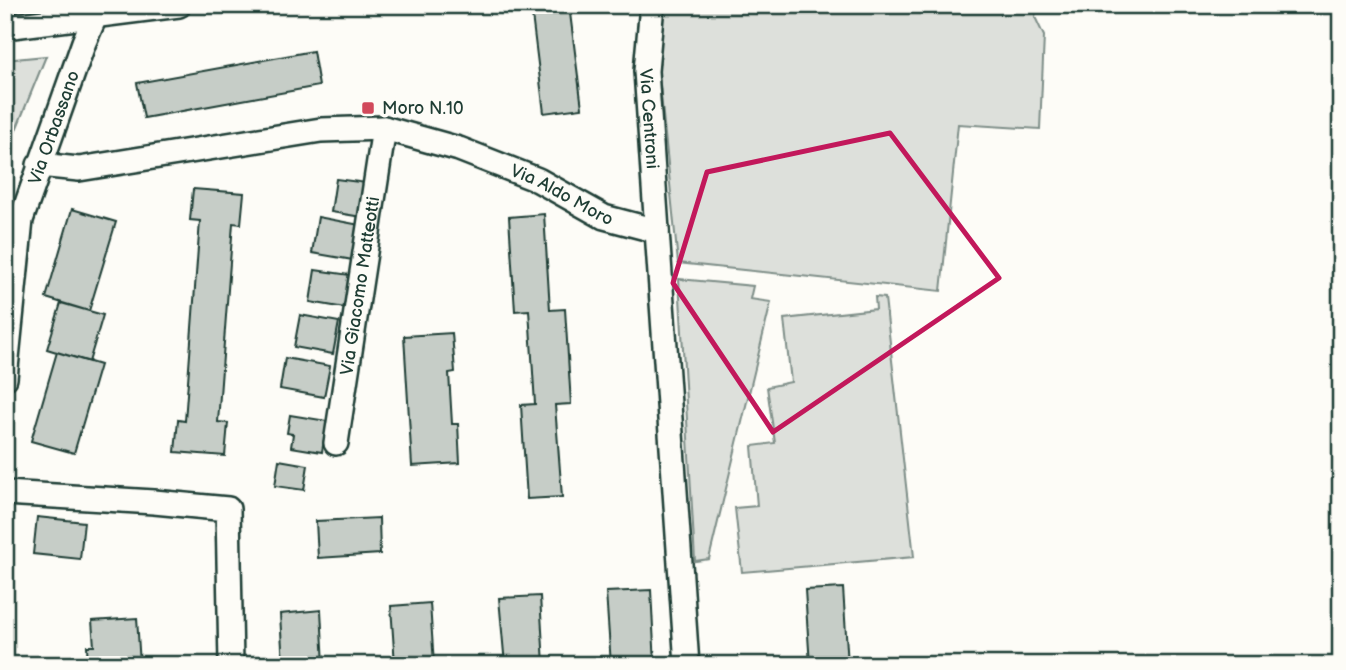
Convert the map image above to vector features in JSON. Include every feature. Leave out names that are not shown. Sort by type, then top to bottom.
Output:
[{"type":"street","points":[[5,27],[98,11],[179,5]]},
{"type":"street","name":"Via Centroni","points":[[652,5],[646,71],[657,231]]},
{"type":"street","name":"Via Orbassano","points":[[5,378],[21,220],[84,42],[98,11]]},
{"type":"street","name":"Via Aldo Moro","points":[[39,165],[79,169],[321,130],[384,128],[459,149],[538,180],[604,217],[657,231]]},
{"type":"street","name":"Via Giacomo Matteotti","points":[[336,443],[384,128]]},
{"type":"street","points":[[657,231],[687,665]]},
{"type":"street","points":[[5,493],[228,509],[231,665]]},
{"type":"highlighted area","points":[[890,133],[999,278],[773,432],[673,283],[707,172]]},
{"type":"shaded area","points":[[664,5],[859,5],[889,11],[889,5],[1037,5],[1035,17],[1044,36],[1040,129],[958,124],[941,291],[678,263],[657,55]]},
{"type":"shaded area","points":[[46,56],[5,157],[5,60]]},
{"type":"shaded area","points":[[679,279],[753,286],[750,299],[771,302],[709,559],[695,561]]},
{"type":"shaded area","points":[[875,297],[885,298],[914,557],[742,572],[735,508],[757,506],[752,446],[775,443],[767,387],[791,382],[784,319],[876,309]]},
{"type":"building","points":[[569,5],[582,108],[544,113],[531,7]]},
{"type":"building","points":[[313,51],[319,86],[144,118],[137,83]]},
{"type":"building","points":[[336,179],[367,183],[362,217],[331,212]]},
{"type":"building","points":[[193,189],[244,193],[241,224],[233,223],[218,422],[228,423],[225,456],[175,452],[178,420],[185,421],[200,221],[190,220]]},
{"type":"building","points":[[72,209],[116,222],[89,311],[46,298]]},
{"type":"building","points":[[544,214],[550,310],[565,309],[571,404],[555,405],[562,497],[527,499],[521,405],[535,404],[529,310],[515,311],[509,217]]},
{"type":"building","points":[[318,217],[360,225],[353,260],[312,253]]},
{"type":"building","points":[[315,270],[350,275],[345,308],[310,302]]},
{"type":"building","points":[[61,303],[103,315],[89,362],[47,349]]},
{"type":"building","points":[[300,315],[339,322],[333,354],[294,347]]},
{"type":"building","points":[[452,333],[455,372],[449,373],[452,424],[458,424],[460,463],[412,466],[404,336]]},
{"type":"building","points":[[57,352],[100,365],[74,453],[31,441]]},
{"type":"building","points":[[285,358],[330,366],[324,397],[280,389]]},
{"type":"building","points":[[290,415],[327,421],[322,452],[291,447],[293,434],[287,433]]},
{"type":"building","points":[[279,460],[308,465],[304,490],[275,486]]},
{"type":"building","points":[[37,517],[84,522],[80,559],[33,554]]},
{"type":"building","points":[[379,518],[380,554],[318,558],[316,521]]},
{"type":"building","points":[[843,588],[848,665],[810,665],[805,590]]},
{"type":"building","points":[[651,590],[655,665],[611,665],[606,592]]},
{"type":"building","points":[[540,596],[544,665],[505,665],[499,598]]},
{"type":"building","points":[[430,603],[434,665],[395,665],[391,606]]},
{"type":"building","points":[[321,610],[324,665],[283,665],[280,614]]},
{"type":"building","points":[[137,618],[140,665],[88,665],[87,646],[94,646],[92,621]]},
{"type":"place","name":"Moro N.10","points":[[368,108]]}]
